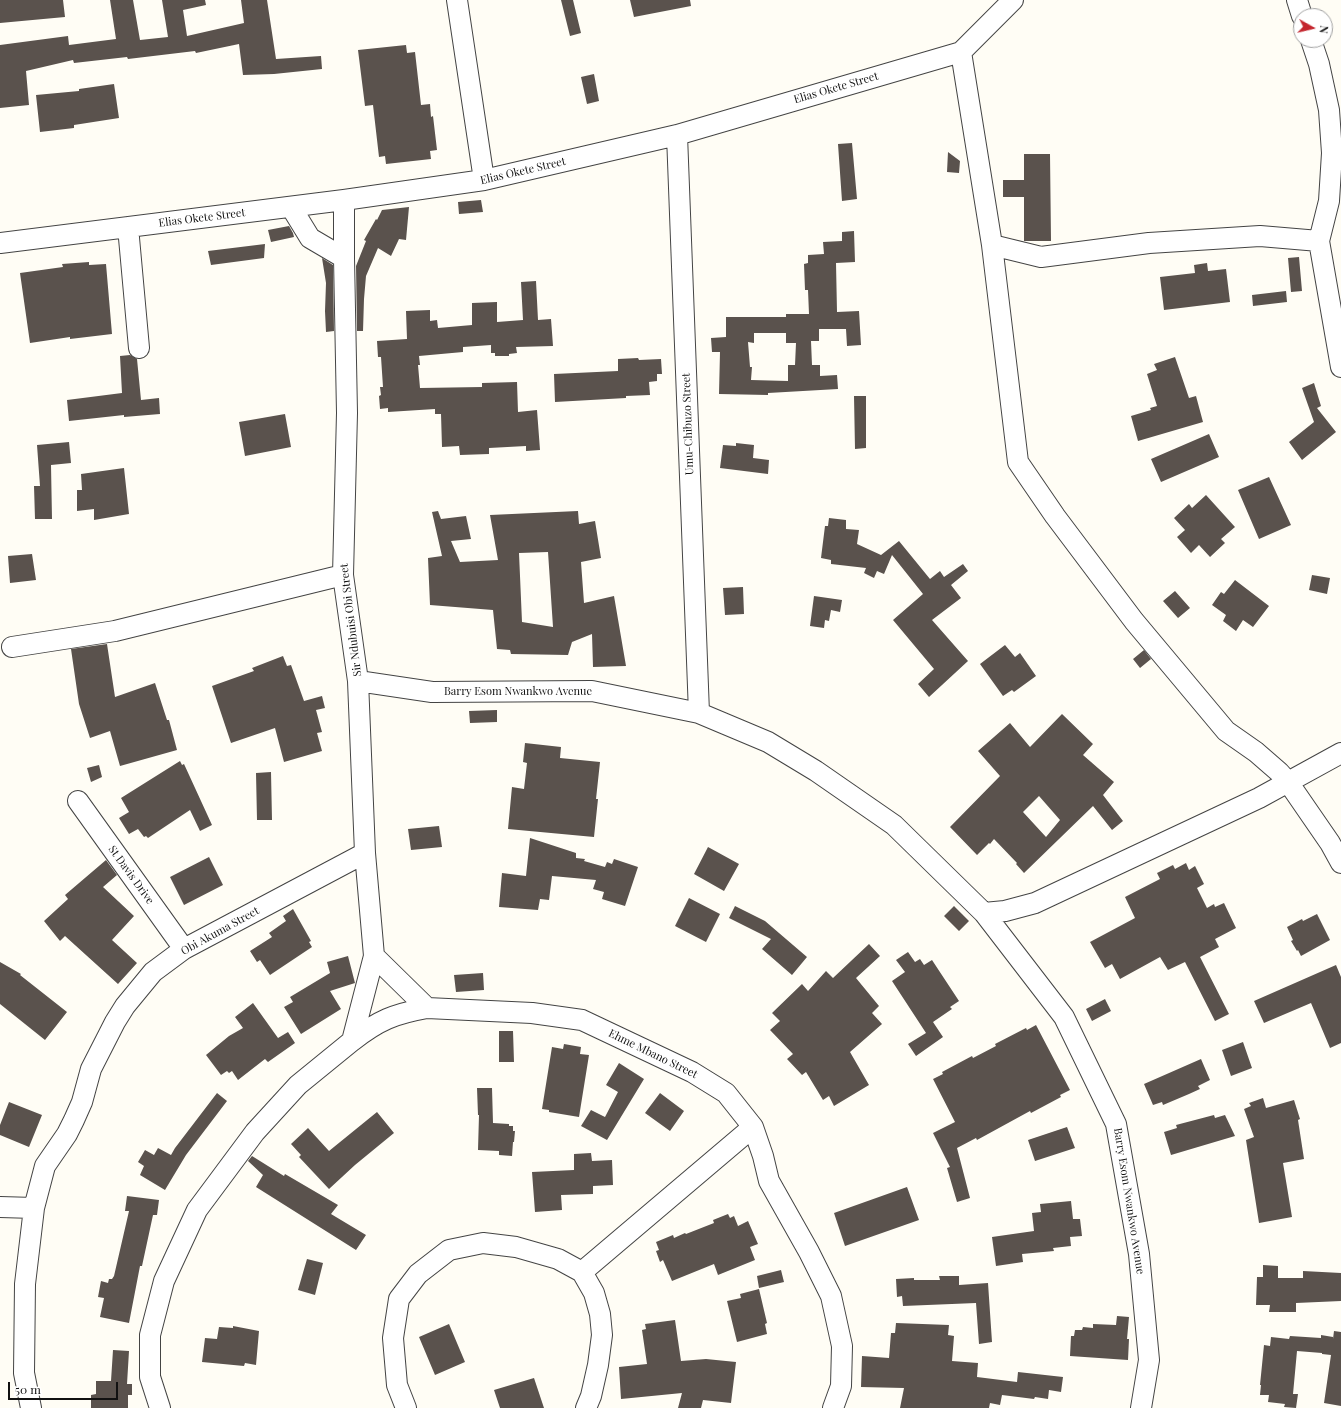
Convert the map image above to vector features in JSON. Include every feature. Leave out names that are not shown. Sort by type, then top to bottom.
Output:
[{"type":"street","points":[[457,0],[484,180]]},
{"type":"street","name":"Elias Okete Street","points":[[0,243],[291,207],[484,180],[677,135],[961,52],[1013,0]]},
{"type":"street","points":[[1314,48],[1319,64],[1329,110],[1332,153],[1329,201],[1319,241],[1341,367]]},
{"type":"street","points":[[961,52],[992,245],[1018,462],[1055,516],[1134,621],[1226,730],[1256,752],[1288,782],[1330,842],[1341,862]]},
{"type":"street","name":"Umu-Chibuzo Street","points":[[677,135],[699,713]]},
{"type":"street","name":"Sir Ndubuisi Obi Street","points":[[344,200],[347,413],[343,575],[358,681],[365,853],[374,956],[352,1041]]},
{"type":"street","points":[[291,207],[310,238],[344,258]]},
{"type":"street","points":[[128,227],[139,348]]},
{"type":"street","points":[[992,245],[1041,257],[1149,242],[1260,236],[1319,241]]},
{"type":"street","points":[[12,647],[115,631],[343,575]]},
{"type":"street","name":"Barry Esom Nwankwo Avenue","points":[[358,681],[432,692],[592,692],[699,713],[768,742],[816,771],[894,825],[984,913],[1064,1017],[1116,1124],[1139,1254],[1150,1360],[1141,1408]]},
{"type":"street","points":[[984,913],[1005,911],[1035,903],[1259,798],[1341,752]]},
{"type":"street","name":"St Davis Drive","points":[[78,801],[184,949]]},
{"type":"street","name":"Obi Akuma Street","points":[[31,1408],[24,1373],[25,1284],[34,1208],[45,1166],[67,1134],[74,1120],[82,1102],[91,1069],[115,1022],[125,1006],[153,972],[184,949],[365,853]]},
{"type":"street","points":[[374,956],[427,1008]]},
{"type":"street","name":"Ehme Mbano Street","points":[[160,1408],[150,1377],[150,1335],[164,1281],[197,1210],[255,1132],[298,1085],[368,1029],[385,1019],[406,1012],[427,1008],[532,1012],[582,1020],[692,1072],[726,1094],[753,1127],[770,1181],[810,1252],[831,1296],[842,1346],[841,1386],[833,1408]]},
{"type":"street","points":[[582,1272],[753,1127]]},
{"type":"street","points":[[0,1207],[34,1208]]},
{"type":"street","points":[[406,1408],[398,1385],[393,1338],[399,1300],[418,1274],[449,1250],[483,1243],[516,1247],[558,1258],[582,1272],[594,1294],[600,1314],[602,1335],[598,1365],[591,1396],[586,1408]]},
{"type":"building","points":[[0,0],[63,0],[65,17],[0,23]]},
{"type":"building","points":[[110,0],[133,0],[140,40],[168,37],[162,0],[205,0],[206,5],[183,10],[187,36],[244,23],[241,0],[267,0],[276,59],[321,56],[322,69],[274,74],[243,75],[239,44],[196,53],[195,51],[128,59],[127,57],[74,63],[73,60],[26,71],[29,105],[0,108],[0,45],[68,36],[69,45],[116,39]]},
{"type":"building","points":[[561,0],[573,0],[581,33],[570,36]]},
{"type":"building","points":[[630,0],[690,0],[691,6],[634,17]]},
{"type":"building","points":[[406,45],[407,53],[415,52],[421,105],[430,104],[437,150],[430,151],[431,159],[386,164],[385,156],[379,157],[373,105],[365,106],[358,50]]},
{"type":"building","points":[[594,74],[599,101],[587,104],[581,77]]},
{"type":"building","points":[[114,84],[119,118],[74,125],[74,128],[40,132],[36,95],[79,91],[79,89]]},
{"type":"building","points":[[852,143],[857,199],[842,201],[838,144]]},
{"type":"building","points":[[948,152],[960,161],[959,173],[947,172]]},
{"type":"building","points":[[1024,154],[1050,154],[1051,241],[1024,241],[1024,197],[1003,197],[1003,180],[1024,180]]},
{"type":"building","points":[[481,200],[483,212],[459,214],[458,202]]},
{"type":"building","points":[[409,207],[406,240],[399,239],[391,256],[378,248],[366,276],[363,331],[357,331],[356,266],[366,241],[364,240],[382,210]]},
{"type":"building","points":[[289,226],[294,237],[271,242],[268,230]]},
{"type":"building","points":[[854,231],[855,262],[836,263],[837,312],[859,311],[861,345],[847,346],[846,329],[819,329],[819,341],[811,341],[812,365],[820,365],[820,376],[837,375],[838,389],[768,393],[768,395],[719,394],[720,352],[712,352],[711,338],[726,337],[726,317],[786,317],[786,314],[809,314],[808,290],[805,290],[804,264],[808,263],[808,255],[824,254],[823,242],[842,241],[842,232]],"holes":[[[754,333],[786,333],[786,343],[796,343],[795,365],[788,365],[788,381],[751,380],[752,367],[750,367],[748,342],[754,343]]]},
{"type":"building","points":[[265,244],[264,258],[211,265],[208,251]]},
{"type":"building","points":[[1299,257],[1302,291],[1291,292],[1288,258]]},
{"type":"building","points":[[322,258],[333,265],[334,331],[326,332],[326,283]]},
{"type":"building","points":[[89,262],[89,265],[106,264],[112,334],[70,339],[70,337],[30,343],[20,273],[63,267],[62,264]]},
{"type":"building","points":[[1207,263],[1208,271],[1226,269],[1230,302],[1164,310],[1160,277],[1195,273],[1194,265]]},
{"type":"building","points":[[536,281],[538,320],[551,319],[553,346],[516,347],[517,353],[509,354],[509,356],[495,356],[495,353],[491,353],[491,345],[463,347],[463,352],[419,356],[420,365],[418,365],[420,388],[482,387],[482,383],[517,382],[518,412],[537,410],[540,450],[526,451],[526,446],[489,448],[489,454],[460,455],[459,446],[442,447],[441,414],[435,414],[435,409],[388,412],[388,408],[380,409],[380,387],[383,387],[381,357],[378,357],[377,341],[407,339],[406,311],[430,310],[430,321],[437,320],[438,328],[472,325],[472,303],[497,302],[497,322],[523,320],[521,282]]},
{"type":"building","points":[[1286,291],[1287,302],[1253,306],[1252,295]]},
{"type":"building","points":[[130,355],[137,359],[141,400],[159,398],[160,414],[124,417],[124,415],[69,421],[67,400],[122,393],[120,356]]},
{"type":"building","points":[[1175,357],[1189,398],[1196,396],[1203,422],[1138,441],[1131,416],[1151,410],[1150,408],[1157,406],[1147,374],[1157,370],[1154,364]]},
{"type":"building","points":[[638,358],[639,360],[661,359],[662,374],[657,374],[657,381],[649,382],[650,395],[626,396],[626,398],[555,402],[554,374],[618,371],[618,359]]},
{"type":"building","points":[[1314,383],[1321,406],[1317,408],[1336,432],[1302,460],[1289,442],[1314,422],[1302,388]]},
{"type":"building","points":[[854,396],[866,396],[866,448],[855,449]]},
{"type":"building","points":[[285,414],[291,447],[245,456],[239,422]]},
{"type":"building","points":[[1209,434],[1219,457],[1161,482],[1151,459]]},
{"type":"building","points":[[69,442],[71,463],[51,465],[52,519],[35,519],[34,486],[40,486],[37,445]]},
{"type":"building","points":[[736,443],[754,445],[753,458],[769,460],[768,474],[720,468],[723,445],[736,446]]},
{"type":"building","points":[[124,468],[129,514],[94,520],[94,509],[77,511],[77,490],[82,490],[81,474]]},
{"type":"building","points":[[1269,477],[1291,525],[1259,539],[1238,490]]},
{"type":"building","points":[[1206,495],[1235,527],[1221,539],[1225,543],[1210,557],[1199,545],[1191,553],[1177,537],[1185,530],[1174,518],[1189,504],[1192,508]]},
{"type":"building","points":[[438,511],[441,519],[466,516],[471,539],[451,541],[460,562],[498,560],[490,515],[578,511],[579,524],[595,521],[601,558],[581,562],[584,603],[614,596],[626,666],[593,667],[592,634],[572,642],[568,655],[511,654],[510,650],[497,649],[493,610],[430,605],[428,558],[442,556],[432,512]],"holes":[[[548,552],[553,627],[522,622],[519,553]]]},
{"type":"building","points":[[829,518],[846,520],[846,529],[859,530],[857,544],[881,555],[899,541],[930,579],[940,571],[944,577],[963,564],[968,571],[951,585],[961,598],[932,620],[968,661],[929,697],[918,684],[934,669],[893,620],[923,594],[892,555],[884,574],[877,571],[874,578],[864,573],[866,568],[831,564],[831,560],[821,558],[825,526],[828,526]]},
{"type":"building","points":[[32,554],[36,580],[10,583],[8,556]]},
{"type":"building","points":[[1312,575],[1330,578],[1327,594],[1309,590]]},
{"type":"building","points":[[1235,580],[1269,606],[1253,627],[1243,620],[1236,631],[1223,621],[1226,615],[1212,605],[1221,592],[1224,594]]},
{"type":"building","points":[[743,587],[744,614],[725,615],[723,588]]},
{"type":"building","points":[[1175,591],[1190,608],[1178,618],[1163,601]]},
{"type":"building","points":[[814,596],[842,600],[840,612],[831,610],[829,621],[825,620],[824,628],[810,626]]},
{"type":"building","points":[[107,644],[115,697],[155,683],[167,720],[169,720],[177,750],[120,766],[110,731],[90,738],[79,704],[71,649]]},
{"type":"building","points":[[1005,645],[1015,657],[1020,653],[1036,676],[1014,692],[1012,690],[1003,696],[980,664]]},
{"type":"building","points":[[1144,650],[1151,659],[1140,668],[1133,659]]},
{"type":"building","points":[[283,656],[287,666],[291,665],[304,701],[322,696],[325,708],[316,710],[322,732],[317,733],[322,751],[284,762],[275,728],[231,743],[212,686],[254,671],[252,668]]},
{"type":"building","points":[[497,710],[497,722],[470,723],[469,711]]},
{"type":"building","points":[[1062,714],[1093,744],[1083,755],[1114,782],[1103,795],[1123,821],[1112,830],[1093,806],[1024,873],[1016,864],[1017,863],[994,839],[977,855],[950,827],[1000,776],[978,751],[1010,723],[1030,747]],"holes":[[[1039,796],[1060,820],[1046,837],[1023,812]]]},
{"type":"building","points":[[525,743],[561,747],[560,758],[600,762],[594,837],[508,829],[512,787],[524,789],[527,763],[523,762]]},
{"type":"building","points":[[180,761],[182,765],[184,764],[212,825],[200,831],[190,810],[148,838],[146,836],[144,837],[138,829],[129,834],[119,818],[129,812],[121,798]]},
{"type":"building","points":[[99,765],[102,777],[91,782],[87,768]]},
{"type":"building","points":[[271,772],[272,820],[257,820],[256,773]]},
{"type":"building","points":[[439,826],[442,847],[411,850],[408,829]]},
{"type":"building","points":[[530,838],[576,853],[576,858],[585,859],[584,861],[605,867],[607,862],[612,864],[614,859],[638,867],[625,906],[602,899],[604,892],[593,889],[596,880],[552,876],[549,900],[540,899],[538,910],[499,907],[502,873],[526,876]]},
{"type":"building","points":[[708,847],[739,864],[724,891],[694,874]]},
{"type":"building","points":[[209,857],[223,885],[184,905],[170,877]]},
{"type":"building","points":[[106,860],[117,875],[103,887],[134,916],[112,940],[137,963],[118,984],[65,936],[60,941],[44,921],[68,899],[65,895]]},
{"type":"building","points":[[1186,863],[1189,870],[1195,866],[1204,884],[1197,888],[1207,908],[1214,904],[1215,907],[1224,903],[1236,928],[1215,939],[1219,947],[1200,957],[1229,1014],[1215,1021],[1185,962],[1168,970],[1160,957],[1120,979],[1112,964],[1105,968],[1090,942],[1135,918],[1125,897],[1160,879],[1157,873],[1173,865],[1175,869]]},
{"type":"building","points":[[689,898],[720,914],[706,942],[675,926]]},
{"type":"building","points":[[735,906],[765,921],[807,957],[792,975],[762,949],[771,939],[729,918]]},
{"type":"building","points":[[954,906],[969,921],[959,931],[944,916]]},
{"type":"building","points":[[293,909],[311,941],[309,942],[312,947],[270,975],[260,960],[257,962],[250,951],[272,937],[269,933],[286,921],[283,916]]},
{"type":"building","points":[[1317,914],[1330,940],[1301,956],[1291,941],[1293,940],[1287,927],[1302,919],[1303,921]]},
{"type":"building","points":[[869,944],[880,956],[856,978],[879,1006],[872,1013],[882,1024],[850,1052],[869,1085],[834,1106],[829,1096],[823,1100],[806,1072],[802,1075],[787,1059],[793,1054],[770,1030],[780,1021],[772,1013],[802,984],[808,991],[826,971],[833,978]]},
{"type":"building","points":[[908,952],[915,962],[920,959],[924,965],[932,960],[959,1001],[950,1007],[952,1009],[933,1022],[943,1037],[916,1056],[908,1044],[926,1033],[892,981],[905,972],[896,960]]},
{"type":"building","points":[[348,956],[355,983],[330,991],[341,1009],[301,1034],[284,1007],[293,1002],[290,997],[330,973],[327,962]]},
{"type":"building","points":[[0,962],[21,974],[20,975],[67,1012],[45,1040],[0,1004]]},
{"type":"building","points":[[1336,965],[1341,977],[1341,1043],[1330,1048],[1311,1003],[1264,1023],[1254,1001]]},
{"type":"building","points":[[483,973],[484,990],[456,992],[454,975]]},
{"type":"building","points":[[1105,999],[1111,1011],[1092,1021],[1086,1009]]},
{"type":"building","points":[[253,1003],[278,1038],[288,1032],[295,1043],[268,1062],[265,1059],[238,1080],[232,1071],[229,1073],[227,1071],[221,1075],[206,1055],[229,1036],[243,1028],[235,1017]]},
{"type":"building","points":[[1036,1025],[1070,1090],[1060,1095],[1061,1097],[1031,1113],[1030,1111],[977,1140],[976,1138],[957,1148],[970,1198],[957,1202],[947,1168],[950,1167],[933,1133],[955,1122],[933,1079],[943,1074],[942,1072],[972,1056],[973,1058],[996,1046],[995,1044],[1026,1028],[1027,1030]]},
{"type":"building","points":[[499,1031],[513,1031],[514,1062],[499,1062]]},
{"type":"building","points":[[1243,1042],[1252,1068],[1231,1076],[1222,1050]]},
{"type":"building","points":[[564,1044],[581,1047],[580,1054],[589,1055],[579,1117],[549,1112],[549,1110],[542,1109],[552,1047],[563,1049]]},
{"type":"building","points":[[1201,1059],[1210,1080],[1198,1086],[1200,1089],[1189,1094],[1163,1105],[1162,1102],[1153,1105],[1144,1084]]},
{"type":"building","points":[[619,1063],[644,1079],[607,1140],[581,1126],[591,1110],[605,1117],[618,1092],[606,1085]]},
{"type":"building","points":[[477,1088],[492,1088],[493,1123],[509,1124],[509,1126],[513,1126],[513,1131],[515,1131],[512,1156],[499,1155],[499,1151],[478,1150],[479,1115]]},
{"type":"building","points":[[217,1093],[227,1101],[186,1155],[165,1190],[140,1175],[144,1166],[138,1162],[145,1150],[154,1155],[158,1148],[171,1155]]},
{"type":"building","points":[[660,1093],[684,1111],[670,1131],[645,1113]]},
{"type":"building","points":[[1263,1098],[1266,1108],[1294,1100],[1300,1119],[1298,1120],[1304,1159],[1283,1163],[1292,1217],[1259,1223],[1246,1140],[1254,1137],[1244,1109],[1251,1106],[1249,1103]]},
{"type":"building","points":[[9,1102],[42,1115],[29,1147],[0,1135],[0,1125]]},
{"type":"building","points":[[377,1112],[394,1133],[355,1165],[329,1189],[299,1157],[301,1155],[291,1144],[308,1128],[329,1151]]},
{"type":"building","points":[[1214,1115],[1215,1118],[1225,1115],[1235,1136],[1171,1155],[1164,1132],[1177,1128],[1176,1125]]},
{"type":"building","points":[[1067,1127],[1075,1148],[1035,1161],[1028,1140]]},
{"type":"building","points":[[591,1153],[592,1161],[612,1160],[613,1185],[593,1186],[593,1194],[561,1195],[562,1210],[535,1212],[532,1172],[574,1170],[574,1154]]},
{"type":"building","points":[[252,1156],[284,1176],[285,1174],[338,1205],[331,1214],[366,1235],[356,1250],[256,1187],[263,1175],[248,1161]]},
{"type":"building","points":[[907,1187],[919,1220],[845,1246],[834,1213]]},
{"type":"building","points":[[127,1196],[159,1200],[157,1215],[153,1215],[142,1266],[140,1266],[129,1323],[100,1317],[104,1298],[98,1297],[101,1281],[108,1283],[109,1279],[112,1279],[114,1276],[129,1211],[125,1211]]},
{"type":"building","points":[[1071,1201],[1073,1219],[1080,1219],[1082,1236],[1070,1237],[1071,1246],[1053,1248],[1054,1251],[1022,1254],[1023,1262],[996,1266],[992,1237],[1034,1231],[1032,1213],[1041,1212],[1040,1204]]},
{"type":"building","points":[[728,1214],[730,1218],[734,1216],[738,1226],[748,1221],[758,1244],[750,1247],[755,1260],[718,1275],[714,1264],[672,1281],[663,1260],[660,1262],[656,1251],[659,1250],[656,1242],[673,1235],[674,1238],[685,1233],[686,1234],[714,1223],[713,1220]]},
{"type":"building","points":[[307,1259],[323,1263],[315,1295],[298,1290]]},
{"type":"building","points":[[1263,1265],[1278,1266],[1278,1278],[1303,1278],[1303,1271],[1341,1273],[1341,1301],[1296,1303],[1296,1312],[1269,1312],[1270,1305],[1256,1305],[1257,1277],[1263,1277]]},
{"type":"building","points":[[781,1270],[784,1282],[759,1288],[757,1276]]},
{"type":"building","points":[[939,1276],[959,1276],[959,1285],[988,1283],[992,1342],[979,1344],[976,1303],[903,1306],[902,1296],[897,1297],[896,1279],[914,1278],[914,1280],[940,1280]]},
{"type":"building","points":[[759,1289],[767,1323],[765,1324],[767,1334],[737,1342],[727,1301],[741,1298],[740,1294]]},
{"type":"building","points":[[1117,1316],[1129,1317],[1127,1339],[1129,1339],[1128,1360],[1070,1356],[1071,1336],[1074,1336],[1075,1330],[1082,1330],[1083,1327],[1093,1328],[1093,1324],[1116,1325]]},
{"type":"building","points":[[675,1320],[681,1361],[706,1359],[736,1362],[731,1403],[703,1400],[701,1408],[678,1408],[682,1393],[621,1399],[619,1367],[647,1364],[642,1330],[646,1329],[645,1324]]},
{"type":"building","points":[[896,1323],[949,1325],[948,1335],[954,1336],[952,1361],[978,1363],[977,1377],[1017,1382],[1018,1372],[1063,1377],[1061,1392],[1049,1390],[1048,1399],[1035,1397],[1034,1399],[1002,1395],[1000,1405],[990,1403],[989,1408],[900,1408],[904,1388],[861,1387],[862,1356],[889,1358],[891,1333],[895,1333]]},
{"type":"building","points":[[449,1324],[465,1362],[435,1375],[419,1337]]},
{"type":"building","points":[[233,1326],[259,1331],[256,1365],[245,1363],[244,1366],[202,1362],[205,1338],[217,1339],[219,1327],[233,1328]]},
{"type":"building","points":[[1334,1331],[1341,1332],[1341,1406],[1324,1403],[1331,1355],[1322,1353],[1297,1351],[1293,1394],[1298,1394],[1296,1408],[1284,1407],[1285,1404],[1268,1402],[1269,1395],[1260,1395],[1264,1345],[1270,1346],[1271,1337],[1289,1339],[1290,1336],[1321,1338],[1321,1335],[1333,1337],[1333,1339]]},
{"type":"building","points":[[113,1350],[129,1351],[127,1384],[132,1384],[132,1395],[128,1395],[128,1408],[91,1408],[91,1395],[96,1394],[96,1381],[111,1381]]},
{"type":"building","points":[[534,1378],[544,1408],[500,1408],[494,1390]]}]
